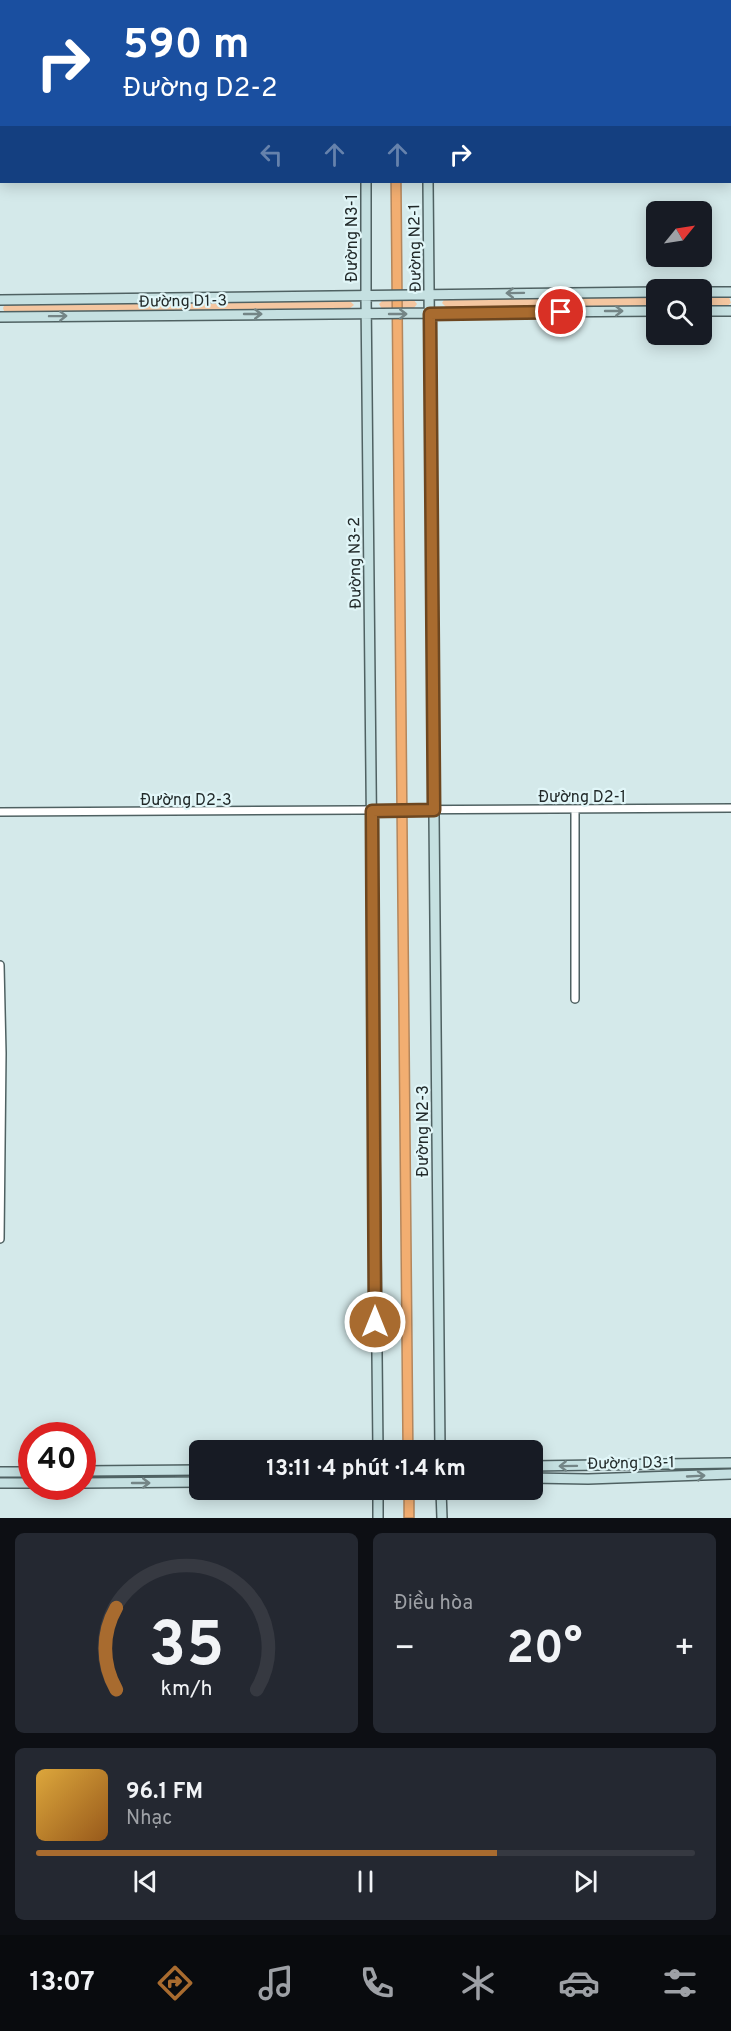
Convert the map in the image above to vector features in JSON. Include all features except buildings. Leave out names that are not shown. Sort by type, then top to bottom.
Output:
[{"type":"street","name":"Đường N3-1","points":[[366,183],[366,314]]},
{"type":"street","name":"Đường N2-1","points":[[428,183],[434,810]]},
{"type":"street","name":"Đường D1-3","points":[[0,300],[646,292]]},
{"type":"street","points":[[712,292],[731,292]]},
{"type":"street","name":"Đường D1-3","points":[[0,317],[646,311]]},
{"type":"street","points":[[712,311],[731,311]]},
{"type":"street","name":"Đường N3-2","points":[[366,314],[378,1440]]},
{"type":"street","name":"Đường D2-1","points":[[372,811],[731,808]]},
{"type":"street","points":[[574,809],[575,999]]},
{"type":"street","name":"Đường N2-3","points":[[434,810],[440,1440]]},
{"type":"street","name":"Đường D2-3","points":[[0,812],[372,811]]},
{"type":"street","points":[[0,965],[2,1053],[0,1239]]},
{"type":"street","name":"Đường D3-1","points":[[543,1466],[731,1463]]},
{"type":"street","points":[[96,1471],[189,1470]]},
{"type":"street","points":[[0,1472],[18,1472]]},
{"type":"street","name":"Đường D3-1","points":[[543,1478],[731,1474]]},
{"type":"street","points":[[96,1483],[189,1482]]},
{"type":"street","points":[[0,1483],[18,1483]]},
{"type":"street","points":[[378,1500],[378,1518]]},
{"type":"street","points":[[441,1500],[442,1518]]},
{"type":"shaded area","points":[[391,183],[401,183],[413,1440],[403,1440]]},
{"type":"shaded area","points":[[646,297],[646,306],[447,308],[442,303],[447,299]]},
{"type":"shaded area","points":[[712,297],[729,297],[731,303],[727,306],[712,306]]},
{"type":"shaded area","points":[[384,299],[413,299],[417,304],[414,308],[382,309],[379,304]]},
{"type":"shaded area","points":[[349,300],[354,305],[349,309],[8,313],[3,308],[5,304]]},
{"type":"shaded area","points":[[404,1500],[414,1500],[414,1518],[404,1518]]},
{"type":"route","points":[[375,1322],[372,811],[434,810],[430,314],[561,312]]}]
